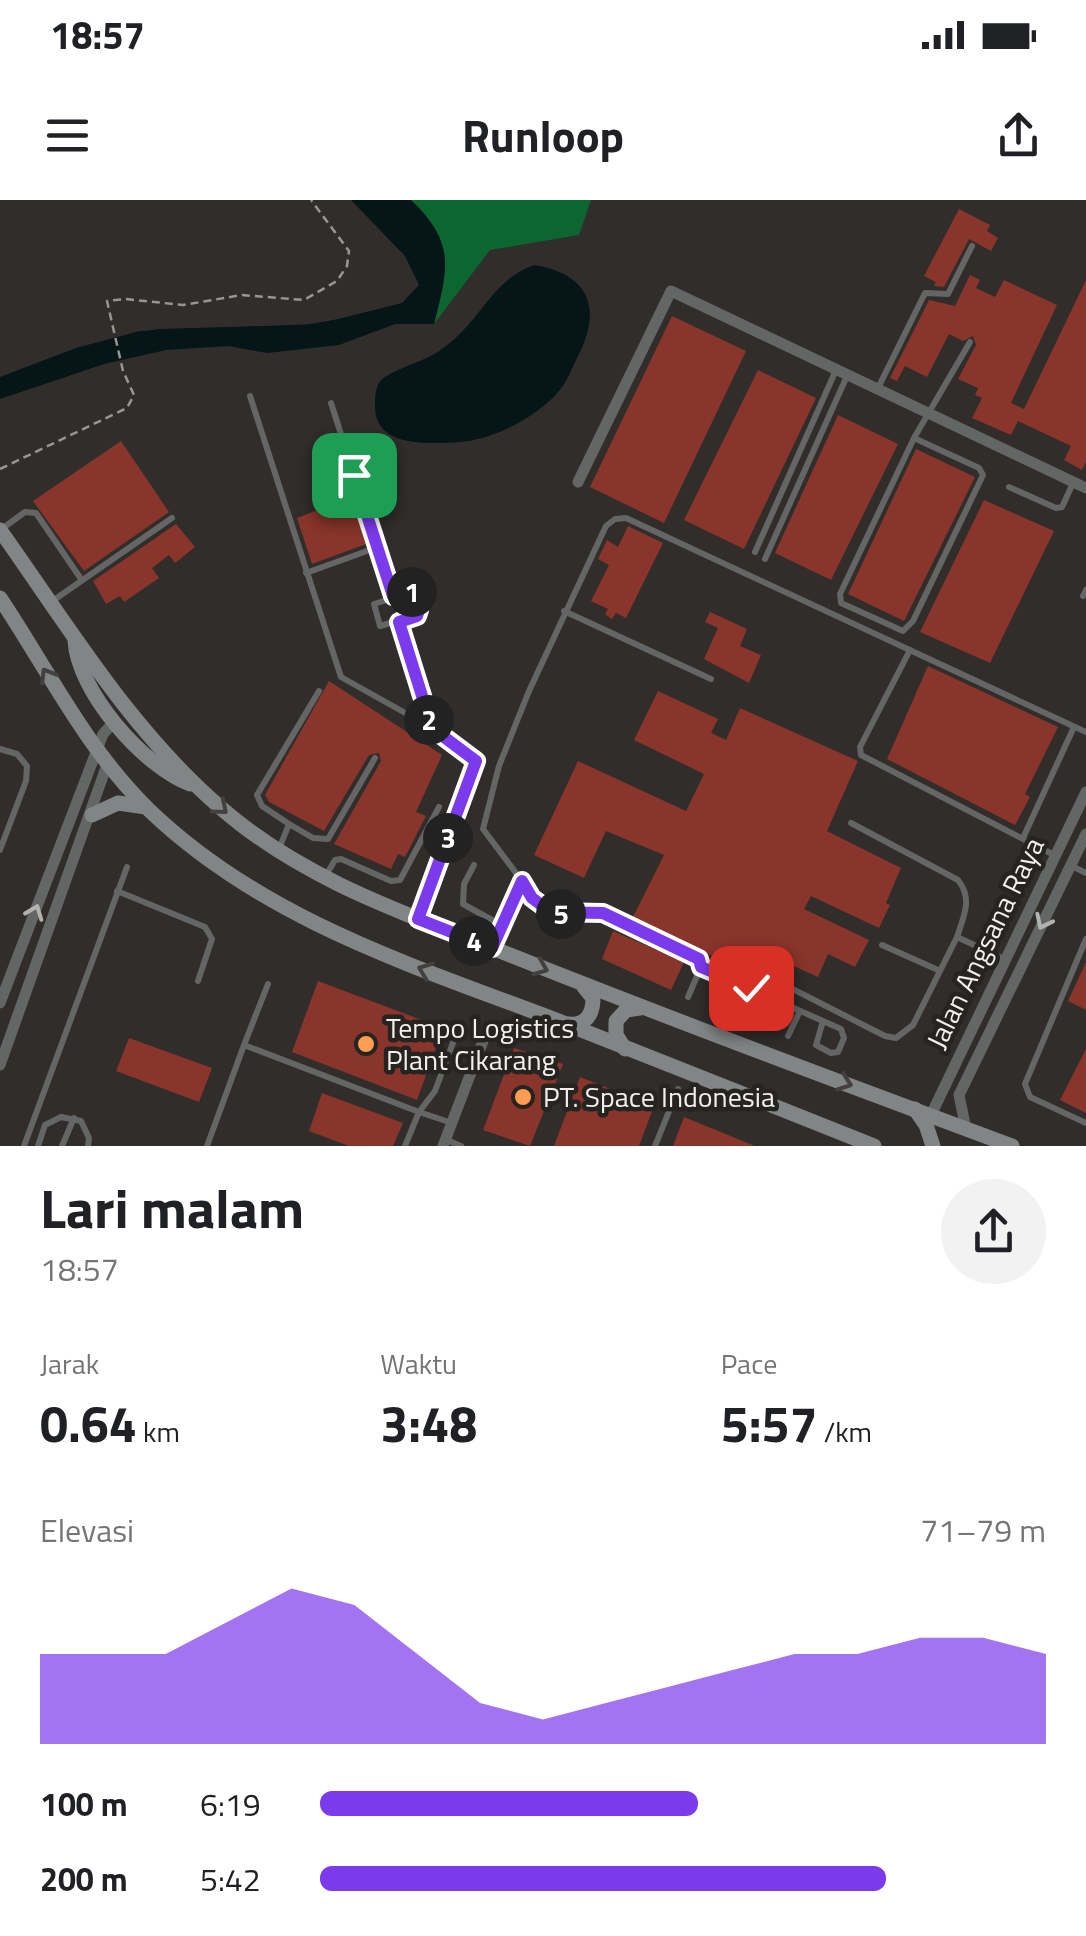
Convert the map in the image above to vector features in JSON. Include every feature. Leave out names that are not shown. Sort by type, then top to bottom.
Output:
[{"type":"street","points":[[578,482],[670,291],[1082,484]]},
{"type":"street","points":[[0,530],[129,713],[196,786],[277,852],[418,919],[641,1008],[1012,1146]]},
{"type":"street","points":[[0,598],[78,727],[146,807],[219,869],[300,918],[365,948],[874,1146]]},
{"type":"street","points":[[75,636],[83,672],[114,722],[162,770],[196,786]]},
{"type":"street","points":[[0,1064],[92,815],[105,730],[114,722]]},
{"type":"street","points":[[0,1003],[103,756]]},
{"type":"street","name":"Jalan Angsana Raya","points":[[932,1115],[1086,792]]},
{"type":"street","points":[[92,815],[118,803],[146,807]]},
{"type":"street","name":"Jalan Angsana Raya","points":[[966,1129],[959,1095],[1086,834]]},
{"type":"street","points":[[565,1024],[574,1025],[590,1016],[592,998],[581,984]]},
{"type":"street","points":[[625,1049],[616,1036],[616,1020],[626,1010],[641,1008]]},
{"type":"street","points":[[444,1143],[483,1041]]},
{"type":"street","points":[[914,1109],[935,1146]]},
{"type":"street","points":[[932,1115],[935,1146]]},
{"type":"lane","points":[[877,390],[925,294],[948,294],[972,246]]},
{"type":"lane","points":[[914,438],[978,468],[983,475],[914,621],[908,629],[898,631],[846,606],[839,598],[914,438],[970,342]]},
{"type":"lane","points":[[754,552],[842,373]]},
{"type":"lane","points":[[765,559],[842,373]]},
{"type":"lane","points":[[250,396],[341,677],[474,756],[476,764],[418,919]]},
{"type":"lane","points":[[331,403],[393,596]]},
{"type":"lane","points":[[1009,487],[1056,508],[1082,484]]},
{"type":"lane","points":[[0,530],[25,512],[36,513],[81,579]]},
{"type":"lane","points":[[50,602],[172,518]]},
{"type":"lane","points":[[688,997],[701,967],[699,959],[603,913],[551,912],[532,898],[486,835],[484,821],[499,766],[564,610],[606,526],[620,518],[1086,732]]},
{"type":"lane","points":[[306,573],[378,546]]},
{"type":"lane","points":[[412,592],[419,610],[417,616],[382,627],[373,607],[393,596],[412,592]]},
{"type":"lane","points":[[564,610],[712,679]]},
{"type":"lane","points":[[399,622],[432,728]]},
{"type":"lane","points":[[910,650],[860,748],[861,754],[1056,856]]},
{"type":"lane","points":[[320,690],[257,795],[260,804],[289,824],[326,840],[375,758]]},
{"type":"lane","points":[[1023,838],[1074,726]]},
{"type":"lane","points":[[0,749],[17,754],[27,766],[26,781],[0,850]]},
{"type":"lane","points":[[324,877],[335,860],[341,859],[392,880],[402,879],[439,806]]},
{"type":"lane","points":[[761,973],[885,1036],[896,1038],[913,1025],[957,936],[968,902],[967,892],[958,880],[851,823]]},
{"type":"lane","points":[[277,852],[289,824]]},
{"type":"lane","points":[[474,864],[464,884],[464,904],[501,925]]},
{"type":"lane","points":[[1071,866],[1086,873]]},
{"type":"lane","points":[[24,1146],[127,867]]},
{"type":"lane","points":[[492,948],[522,881]]},
{"type":"lane","points":[[117,891],[205,927],[212,939],[198,981]]},
{"type":"lane","points":[[957,936],[1005,960]]},
{"type":"lane","points":[[1086,939],[1025,1084],[1030,1097],[1086,1124]]},
{"type":"lane","points":[[882,944],[938,970]]},
{"type":"lane","points":[[701,967],[727,977],[823,1021],[844,1032],[838,1052],[816,1044],[823,1021]]},
{"type":"lane","points":[[714,1006],[727,977]]},
{"type":"lane","points":[[207,1146],[268,984]]},
{"type":"lane","points":[[738,1016],[751,988]]},
{"type":"lane","points":[[763,1026],[775,1000]]},
{"type":"lane","points":[[788,1036],[800,1011]]},
{"type":"lane","points":[[405,1146],[418,1112],[436,1091],[457,1032]]},
{"type":"lane","points":[[244,1044],[452,1123]]},
{"type":"lane","points":[[655,1146],[678,1088]]},
{"type":"lane","points":[[38,1146],[41,1132],[61,1116],[74,1118],[84,1126],[88,1146]]},
{"type":"lane","points":[[62,1146],[74,1118]]},
{"type":"lane","points":[[444,1143],[461,1146]]},
{"type":"path","points":[[0,469],[123,412],[134,396],[123,372],[107,301],[183,305],[242,295],[304,300],[337,282],[347,266],[350,251],[310,200]]},
{"type":"green space","points":[[411,200],[591,200],[579,235],[490,250],[434,324],[445,258],[436,230]]},
{"type":"shaded area","points":[[351,200],[411,200],[436,230],[442,243],[445,271],[434,324],[395,324],[339,345],[267,353],[228,346],[166,350],[104,364],[0,399],[0,377],[76,348],[140,331],[318,324],[402,303],[419,285],[405,256]]},
{"type":"shaded area","points":[[534,265],[568,276],[579,285],[590,309],[585,340],[569,375],[550,401],[500,432],[472,440],[418,442],[393,436],[383,429],[375,404],[382,379],[446,346],[497,290]]},
{"type":"building","points":[[959,209],[990,225],[987,231],[998,238],[991,251],[969,239],[944,287],[934,286],[936,282],[924,276]]},
{"type":"building","points":[[970,275],[980,280],[976,288],[995,297],[1004,280],[1057,305],[1011,403],[1024,409],[1086,280],[1086,462],[1082,470],[1064,460],[1071,446],[1018,421],[1011,435],[972,418],[982,398],[975,395],[978,388],[958,379],[976,345],[973,336],[963,341],[949,334],[927,377],[905,366],[897,381],[890,378],[929,300],[955,306]]},
{"type":"building","points":[[672,316],[746,351],[664,523],[590,487]]},
{"type":"building","points":[[758,370],[816,398],[744,549],[684,520]]},
{"type":"building","points":[[838,415],[898,444],[831,580],[775,553]]},
{"type":"building","points":[[121,441],[169,512],[84,571],[33,501]]},
{"type":"building","points":[[916,449],[975,477],[904,621],[848,594]]},
{"type":"building","points":[[351,497],[369,543],[312,564],[297,518]]},
{"type":"building","points":[[984,500],[1054,531],[990,663],[920,632]]},
{"type":"building","points":[[176,524],[195,547],[175,563],[169,555],[152,568],[159,578],[124,602],[120,596],[106,604],[93,581]]},
{"type":"building","points":[[628,526],[663,543],[626,618],[616,613],[612,619],[605,614],[608,609],[591,601],[609,565],[598,559],[607,540],[618,547]]},
{"type":"building","points":[[710,612],[747,629],[740,646],[761,655],[749,683],[704,659],[718,628],[705,622]]},
{"type":"building","points":[[928,666],[1058,727],[1025,794],[1030,797],[1015,825],[887,759]]},
{"type":"building","points":[[329,681],[442,755],[416,812],[426,816],[405,857],[398,854],[391,869],[334,844],[381,761],[379,753],[369,755],[324,831],[269,802],[265,795]]},
{"type":"building","points":[[658,691],[718,719],[711,733],[726,740],[740,708],[858,761],[827,831],[901,868],[886,903],[890,905],[879,928],[811,896],[804,909],[869,940],[855,967],[828,954],[818,977],[767,954],[755,969],[755,977],[633,917],[664,855],[606,831],[584,878],[534,855],[578,761],[686,811],[704,774],[634,740]]},
{"type":"building","points":[[613,931],[684,962],[671,990],[602,959]]},
{"type":"building","points":[[1086,962],[1086,1010],[1068,1001]]},
{"type":"building","name":"Tempo Logistics Plant Cikarang","points":[[318,981],[443,1028],[417,1100],[292,1052]]},
{"type":"building","points":[[129,1038],[212,1068],[199,1102],[116,1071]]},
{"type":"building","name":"PT. Space Indonesia","points":[[514,1048],[563,1064],[530,1146],[483,1130]]},
{"type":"building","points":[[1086,1049],[1086,1113],[1060,1100]]},
{"type":"building","points":[[580,1077],[654,1106],[639,1146],[554,1146]]},
{"type":"building","points":[[322,1093],[403,1123],[393,1146],[349,1146],[309,1131]]},
{"type":"building","points":[[684,1117],[755,1146],[673,1146]]},
{"type":"waterway","points":[[143,342],[158,338],[305,334],[375,322]]},
{"type":"place","name":"Tempo Logistics Plant Cikarang","points":[[366,1044]]},
{"type":"place","name":"PT. Space Indonesia","points":[[523,1097]]},
{"type":"route","points":[[354,475],[393,596],[412,592],[419,610],[417,616],[399,622],[432,728],[476,761],[418,919],[492,948],[522,881],[532,898],[551,912],[603,913],[699,959],[701,967],[751,988]]}]
